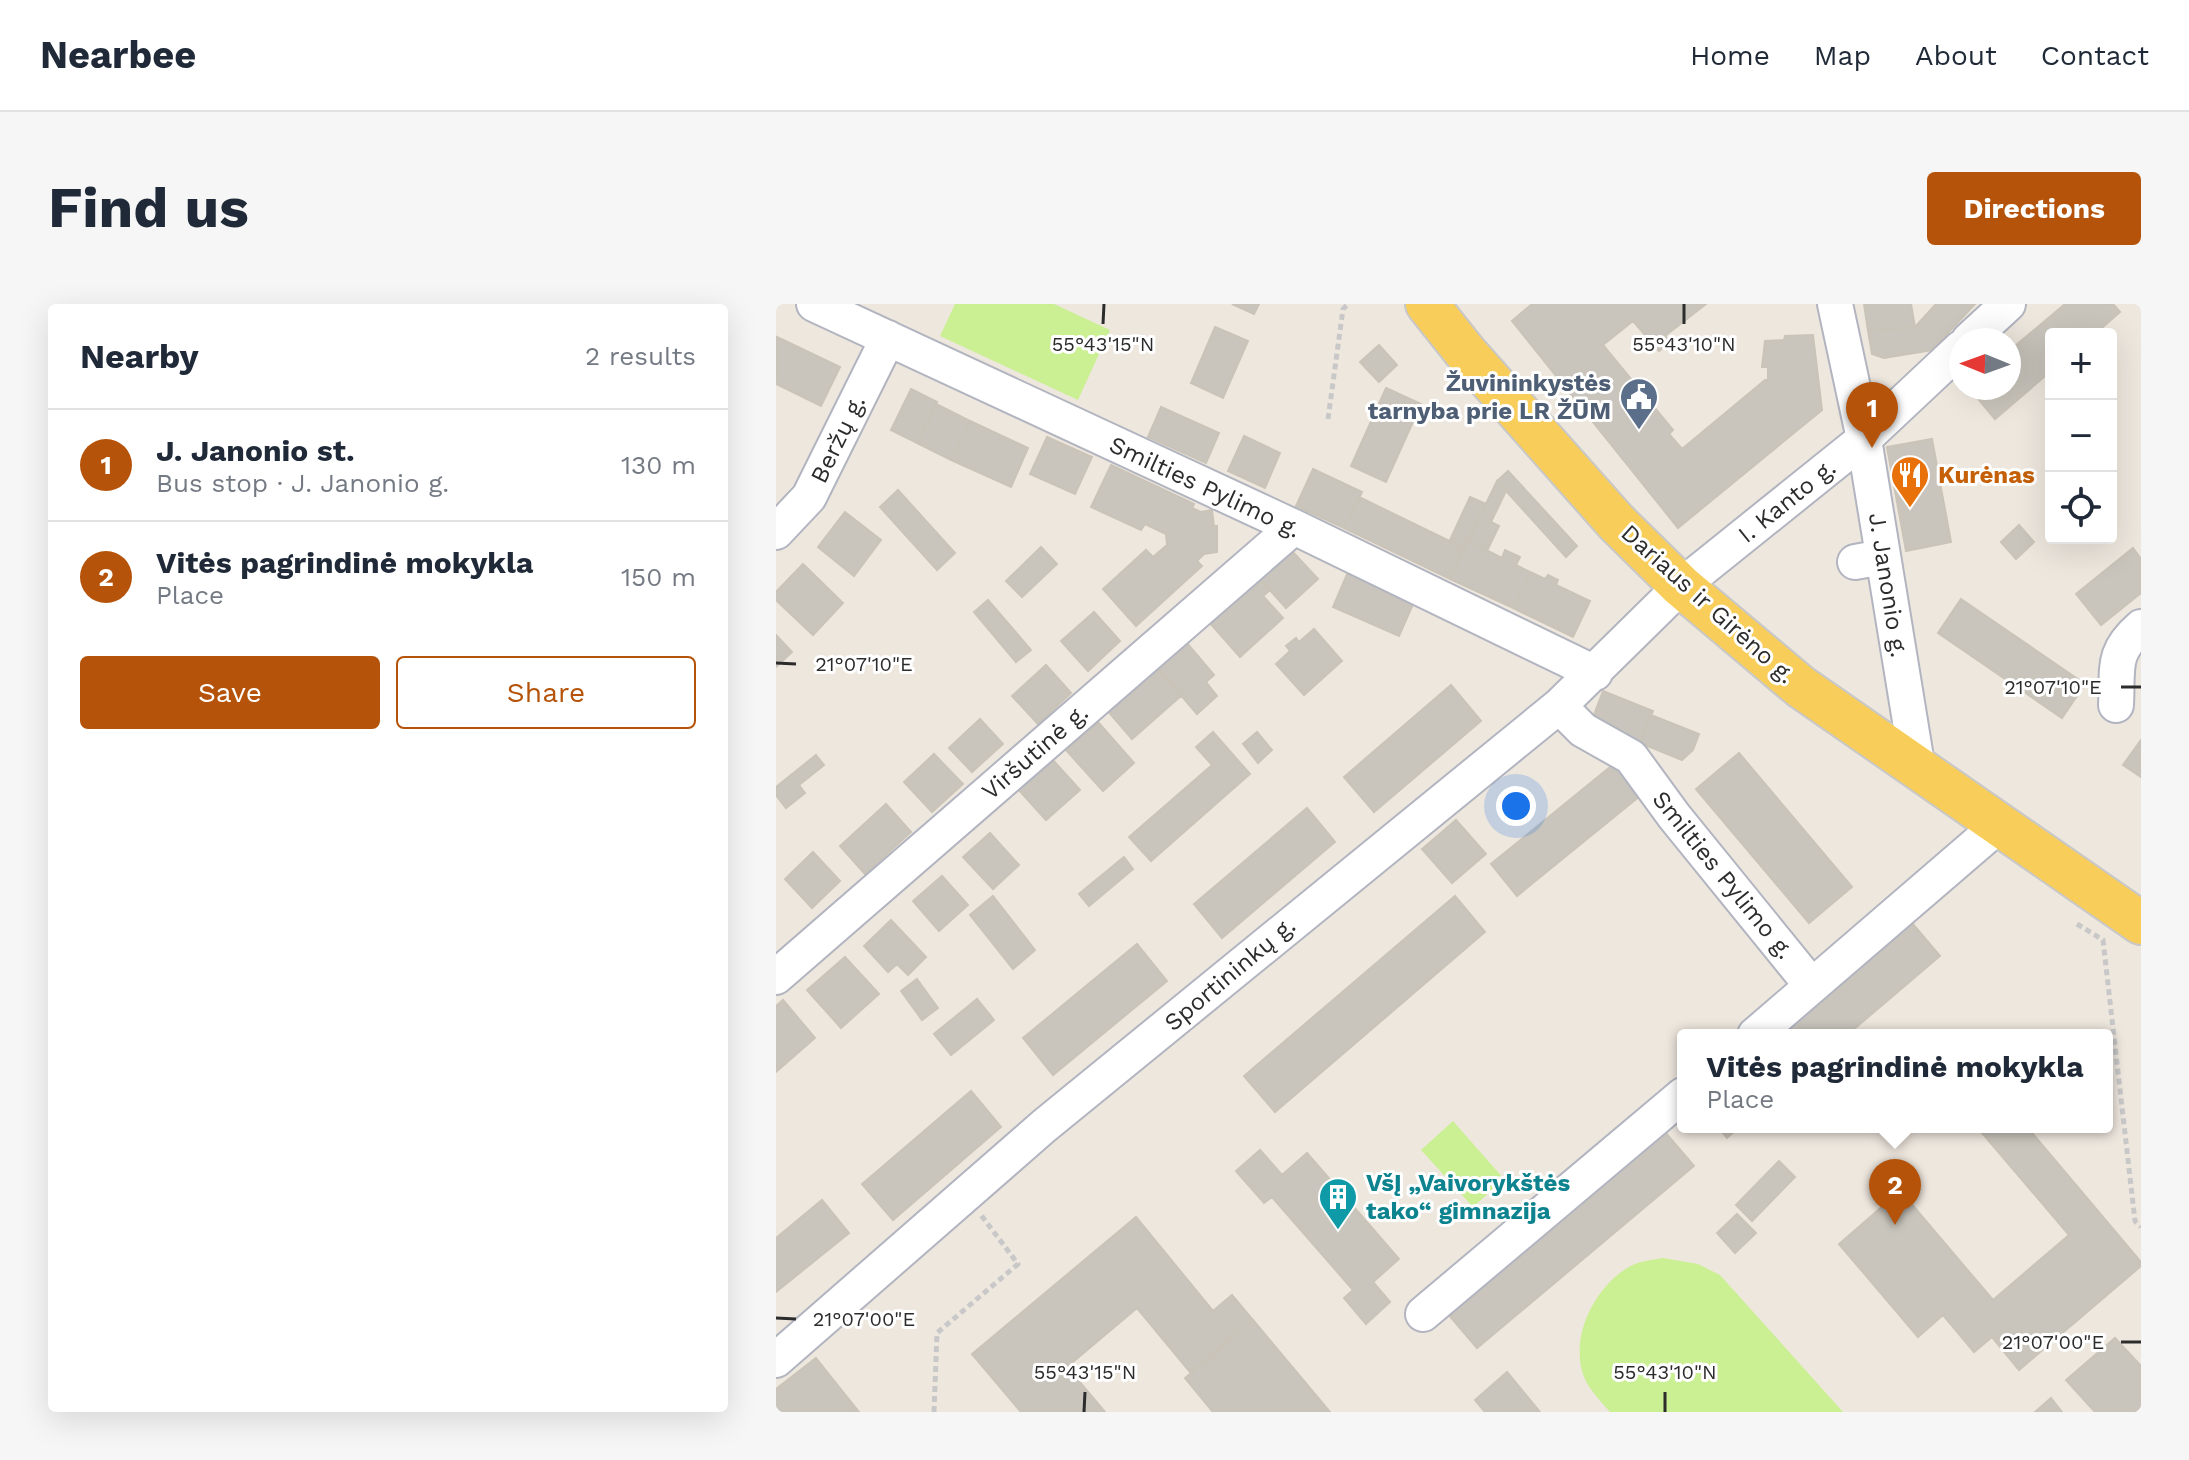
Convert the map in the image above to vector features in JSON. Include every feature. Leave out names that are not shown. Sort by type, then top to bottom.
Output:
[{"type":"main road","name":"Dariaus ir Girėno g.","points":[[1427,304],[1466,353],[1616,522],[1681,586],[1801,687],[1918,770]]},
{"type":"main road","points":[[1918,770],[2141,923]]},
{"type":"street","name":"Smilties Pylimo g.","points":[[814,304],[1294,527],[1595,673]]},
{"type":"street","name":"J. Janonio g.","points":[[1835,304],[1864,439],[1869,560],[1918,770]]},
{"type":"street","points":[[1982,328],[2008,304]]},
{"type":"street","name":"Beržų g.","points":[[776,532],[809,497],[888,338]]},
{"type":"street","name":"I. Kanto g.","points":[[1681,586],[1864,439],[1949,359]]},
{"type":"street","name":"Viršutinė g.","points":[[776,977],[1294,527]]},
{"type":"street","name":"Sportininkų g.","points":[[776,1360],[1044,1126],[1559,706],[1681,586]]},
{"type":"street","points":[[2116,705],[2119,653],[2124,641],[2141,627]]},
{"type":"street","name":"Smilties Pylimo g.","points":[[1559,706],[1583,730],[1631,757],[1674,816],[1812,986]]},
{"type":"street","points":[[1762,1029],[1999,825]]},
{"type":"street","points":[[1423,1314],[1677,1100]]},
{"type":"path","points":[[1328,419],[1343,309],[1348,304]]},
{"type":"path","points":[[2077,924],[2103,940],[2135,1221],[2141,1227]]},
{"type":"path","points":[[934,1412],[937,1333],[1018,1264],[966,1195]]},
{"type":"green space","points":[[955,304],[1054,304],[1110,330],[1078,400],[940,336]]},
{"type":"green space","points":[[1453,1121],[1504,1179],[1473,1207],[1421,1150]]},
{"type":"green space","points":[[1663,1258],[1698,1264],[1720,1275],[1843,1412],[1610,1412],[1590,1388],[1582,1371],[1580,1342],[1583,1327],[1596,1299],[1615,1277],[1636,1264]]},
{"type":"building","points":[[1232,304],[1259,304],[1254,314]]},
{"type":"building","points":[[1532,304],[1706,304],[1665,336],[1670,342],[1659,351],[1633,321],[1603,345],[1673,430],[1669,434],[1682,449],[1768,380],[1768,367],[1762,367],[1765,341],[1784,340],[1785,336],[1813,335],[1822,410],[1678,528],[1512,321]]},
{"type":"building","points":[[1864,304],[1911,304],[1915,327],[1868,331]]},
{"type":"building","points":[[1936,304],[1975,304],[1953,328],[1949,328],[1932,350],[1884,358],[1872,354],[1868,331],[1915,327]]},
{"type":"building","points":[[2065,304],[2113,304],[2120,312],[2102,328],[2045,328],[2045,376],[2021,397],[2021,341]]},
{"type":"building","points":[[1215,327],[1248,341],[1223,398],[1191,383]]},
{"type":"building","points":[[777,337],[840,367],[821,406],[776,384]]},
{"type":"building","points":[[1379,345],[1397,365],[1379,382],[1360,362]]},
{"type":"building","points":[[1386,388],[1421,404],[1386,482],[1351,466]]},
{"type":"building","points":[[911,389],[937,402],[917,443],[891,430]]},
{"type":"building","points":[[1979,400],[2017,400],[1995,419]]},
{"type":"building","points":[[936,404],[970,421],[951,460],[917,443]]},
{"type":"building","points":[[1161,407],[1219,433],[1206,463],[1148,437]]},
{"type":"building","points":[[970,421],[1028,448],[1011,487],[951,460]]},
{"type":"building","points":[[1244,436],[1280,453],[1265,488],[1228,471]]},
{"type":"building","points":[[1047,437],[1092,457],[1075,494],[1030,474]]},
{"type":"building","points":[[1932,439],[1951,542],[1906,551],[1887,447]]},
{"type":"building","points":[[1111,465],[1194,504],[1192,508],[1201,512],[1212,510],[1214,526],[1217,526],[1217,552],[1204,554],[1197,561],[1202,566],[1136,626],[1103,589],[1146,550],[1153,557],[1167,545],[1166,534],[1145,524],[1141,530],[1091,507]]},
{"type":"building","points":[[1313,469],[1362,492],[1344,528],[1296,506]]},
{"type":"building","points":[[1508,471],[1577,546],[1566,557],[1497,481]]},
{"type":"building","points":[[1497,481],[1506,491],[1491,522],[1499,526],[1487,551],[1468,541]]},
{"type":"building","points":[[898,490],[955,553],[937,570],[880,507]]},
{"type":"building","points":[[1359,497],[1464,548],[1450,579],[1344,528]]},
{"type":"building","points":[[1470,497],[1486,504],[1464,548],[1450,540]]},
{"type":"building","points":[[845,512],[881,540],[854,576],[818,547]]},
{"type":"building","points":[[2019,525],[2034,542],[2016,559],[2001,542]]},
{"type":"building","points":[[1468,541],[1502,558],[1505,550],[1520,557],[1516,565],[1530,572],[1513,608],[1450,579]]},
{"type":"building","points":[[1041,547],[1057,564],[1022,597],[1006,581]]},
{"type":"building","points":[[2133,548],[2141,559],[2141,593],[2101,625],[2076,594]]},
{"type":"building","points":[[1291,550],[1318,579],[1286,608],[1259,578]]},
{"type":"building","points":[[803,564],[843,603],[813,635],[776,600],[776,592]]},
{"type":"building","points":[[1348,572],[1414,602],[1399,636],[1333,607]]},
{"type":"building","points":[[1530,572],[1545,579],[1548,575],[1558,580],[1556,585],[1590,601],[1573,637],[1513,608]]},
{"type":"building","points":[[1259,578],[1270,590],[1263,596],[1283,618],[1240,657],[1210,623]]},
{"type":"building","points":[[1961,599],[2085,684],[2062,718],[1938,633]]},
{"type":"building","points":[[988,600],[1031,650],[1016,662],[974,612]]},
{"type":"building","points":[[1094,612],[1120,641],[1088,671],[1061,641]]},
{"type":"building","points":[[1314,629],[1342,661],[1304,695],[1276,664],[1290,651],[1286,646],[1296,638],[1299,642]]},
{"type":"building","points":[[776,635],[792,652],[776,667]]},
{"type":"building","points":[[1186,642],[1214,675],[1206,682],[1217,696],[1197,714],[1157,667]]},
{"type":"building","points":[[1046,665],[1071,693],[1038,724],[1012,696]]},
{"type":"building","points":[[1157,667],[1181,696],[1132,739],[1107,710]]},
{"type":"building","points":[[1451,685],[1481,721],[1374,812],[1344,777]]},
{"type":"building","points":[[1603,691],[1653,711],[1640,743],[1591,723]]},
{"type":"building","points":[[1651,715],[1699,734],[1693,750],[1682,760],[1640,743]]},
{"type":"building","points":[[980,719],[1003,744],[972,772],[949,748]]},
{"type":"building","points":[[1098,722],[1134,763],[1103,791],[1066,750]]},
{"type":"building","points":[[1213,732],[1250,774],[1151,861],[1129,837],[1212,765],[1196,747]]},
{"type":"building","points":[[1257,732],[1272,750],[1258,763],[1243,744]]},
{"type":"building","points":[[2141,740],[2141,777],[2123,765]]},
{"type":"building","points":[[1739,753],[1852,887],[1809,923],[1696,789]]},
{"type":"building","points":[[934,754],[963,784],[932,812],[904,782]]},
{"type":"building","points":[[816,755],[824,765],[799,785],[805,793],[786,808],[776,795],[776,787]]},
{"type":"building","points":[[1052,759],[1080,790],[1046,820],[1018,789]]},
{"type":"building","points":[[1615,763],[1641,795],[1517,896],[1491,864]]},
{"type":"building","points":[[886,804],[911,832],[865,874],[840,846]]},
{"type":"building","points":[[1307,808],[1335,842],[1222,938],[1194,904]]},
{"type":"building","points":[[1456,820],[1486,854],[1452,883],[1422,849]]},
{"type":"building","points":[[990,833],[1019,865],[993,889],[963,857]]},
{"type":"building","points":[[813,852],[840,881],[812,908],[785,879]]},
{"type":"building","points":[[1124,857],[1133,869],[1089,906],[1079,894]]},
{"type":"building","points":[[942,876],[968,905],[939,931],[913,901]]},
{"type":"building","points":[[993,896],[1035,950],[1013,969],[970,915]]},
{"type":"building","points":[[1455,896],[1485,932],[1275,1112],[1244,1076]]},
{"type":"building","points":[[891,920],[926,957],[908,975],[897,964],[888,972],[864,946]]},
{"type":"building","points":[[1912,923],[1940,956],[1854,1029],[1788,1029]]},
{"type":"building","points":[[1137,944],[1167,981],[1053,1075],[1023,1038]]},
{"type":"building","points":[[845,957],[879,994],[841,1028],[807,990]]},
{"type":"building","points":[[917,979],[938,1008],[922,1020],[901,991]]},
{"type":"building","points":[[977,999],[994,1020],[951,1055],[934,1034]]},
{"type":"building","points":[[783,1000],[815,1038],[776,1072],[776,1006]]},
{"type":"building","points":[[971,1091],[1001,1127],[893,1220],[862,1184]]},
{"type":"building","points":[[1665,1132],[1694,1166],[1477,1348],[1448,1314]]},
{"type":"building","points":[[1982,1133],[2032,1133],[2141,1262],[2141,1266],[2019,1370],[1992,1337],[1974,1352],[1943,1315],[1918,1337],[1839,1244],[1883,1206],[1892,1216],[1909,1201],[1993,1300],[2069,1235]]},
{"type":"building","name":"VšĮ „Vaivorykštės tako“ gimnazija","points":[[1260,1150],[1282,1175],[1307,1153],[1399,1259],[1373,1282],[1390,1302],[1366,1324],[1344,1298],[1353,1290],[1272,1197],[1264,1203],[1236,1171]]},
{"type":"building","points":[[1779,1161],[1795,1177],[1752,1221],[1736,1205]]},
{"type":"building","points":[[822,1200],[849,1233],[776,1292],[776,1238]]},
{"type":"building","points":[[1737,1214],[1756,1233],[1735,1253],[1717,1233]]},
{"type":"building","points":[[1136,1217],[1213,1311],[1232,1295],[1253,1320],[1190,1372],[1137,1308],[1067,1367],[1105,1412],[1021,1412],[972,1354]]},
{"type":"building","points":[[1253,1320],[1330,1412],[1213,1412],[1185,1378]]},
{"type":"building","points":[[2115,1338],[2141,1366],[2141,1412],[2095,1412],[2066,1380]]},
{"type":"building","points":[[816,1358],[859,1412],[776,1412],[776,1389]]},
{"type":"building","points":[[1507,1372],[1540,1412],[1485,1412],[1475,1400]]},
{"type":"building","points":[[2051,1398],[2062,1412],[2035,1412]]},
{"type":"place","name":"Žuvininkystės tarnyba prie LR ŽŪM","points":[[1639,431]]},
{"type":"place","name":"J. Janonio st.","points":[[1872,448]]},
{"type":"place","name":"Kurėnas","points":[[1910,509]]},
{"type":"place","name":"Vitės pagrindinė mokykla","points":[[1895,1225]]},
{"type":"place","name":"VšĮ „Vaivorykštės tako“ gimnazija","points":[[1338,1231]]}]
